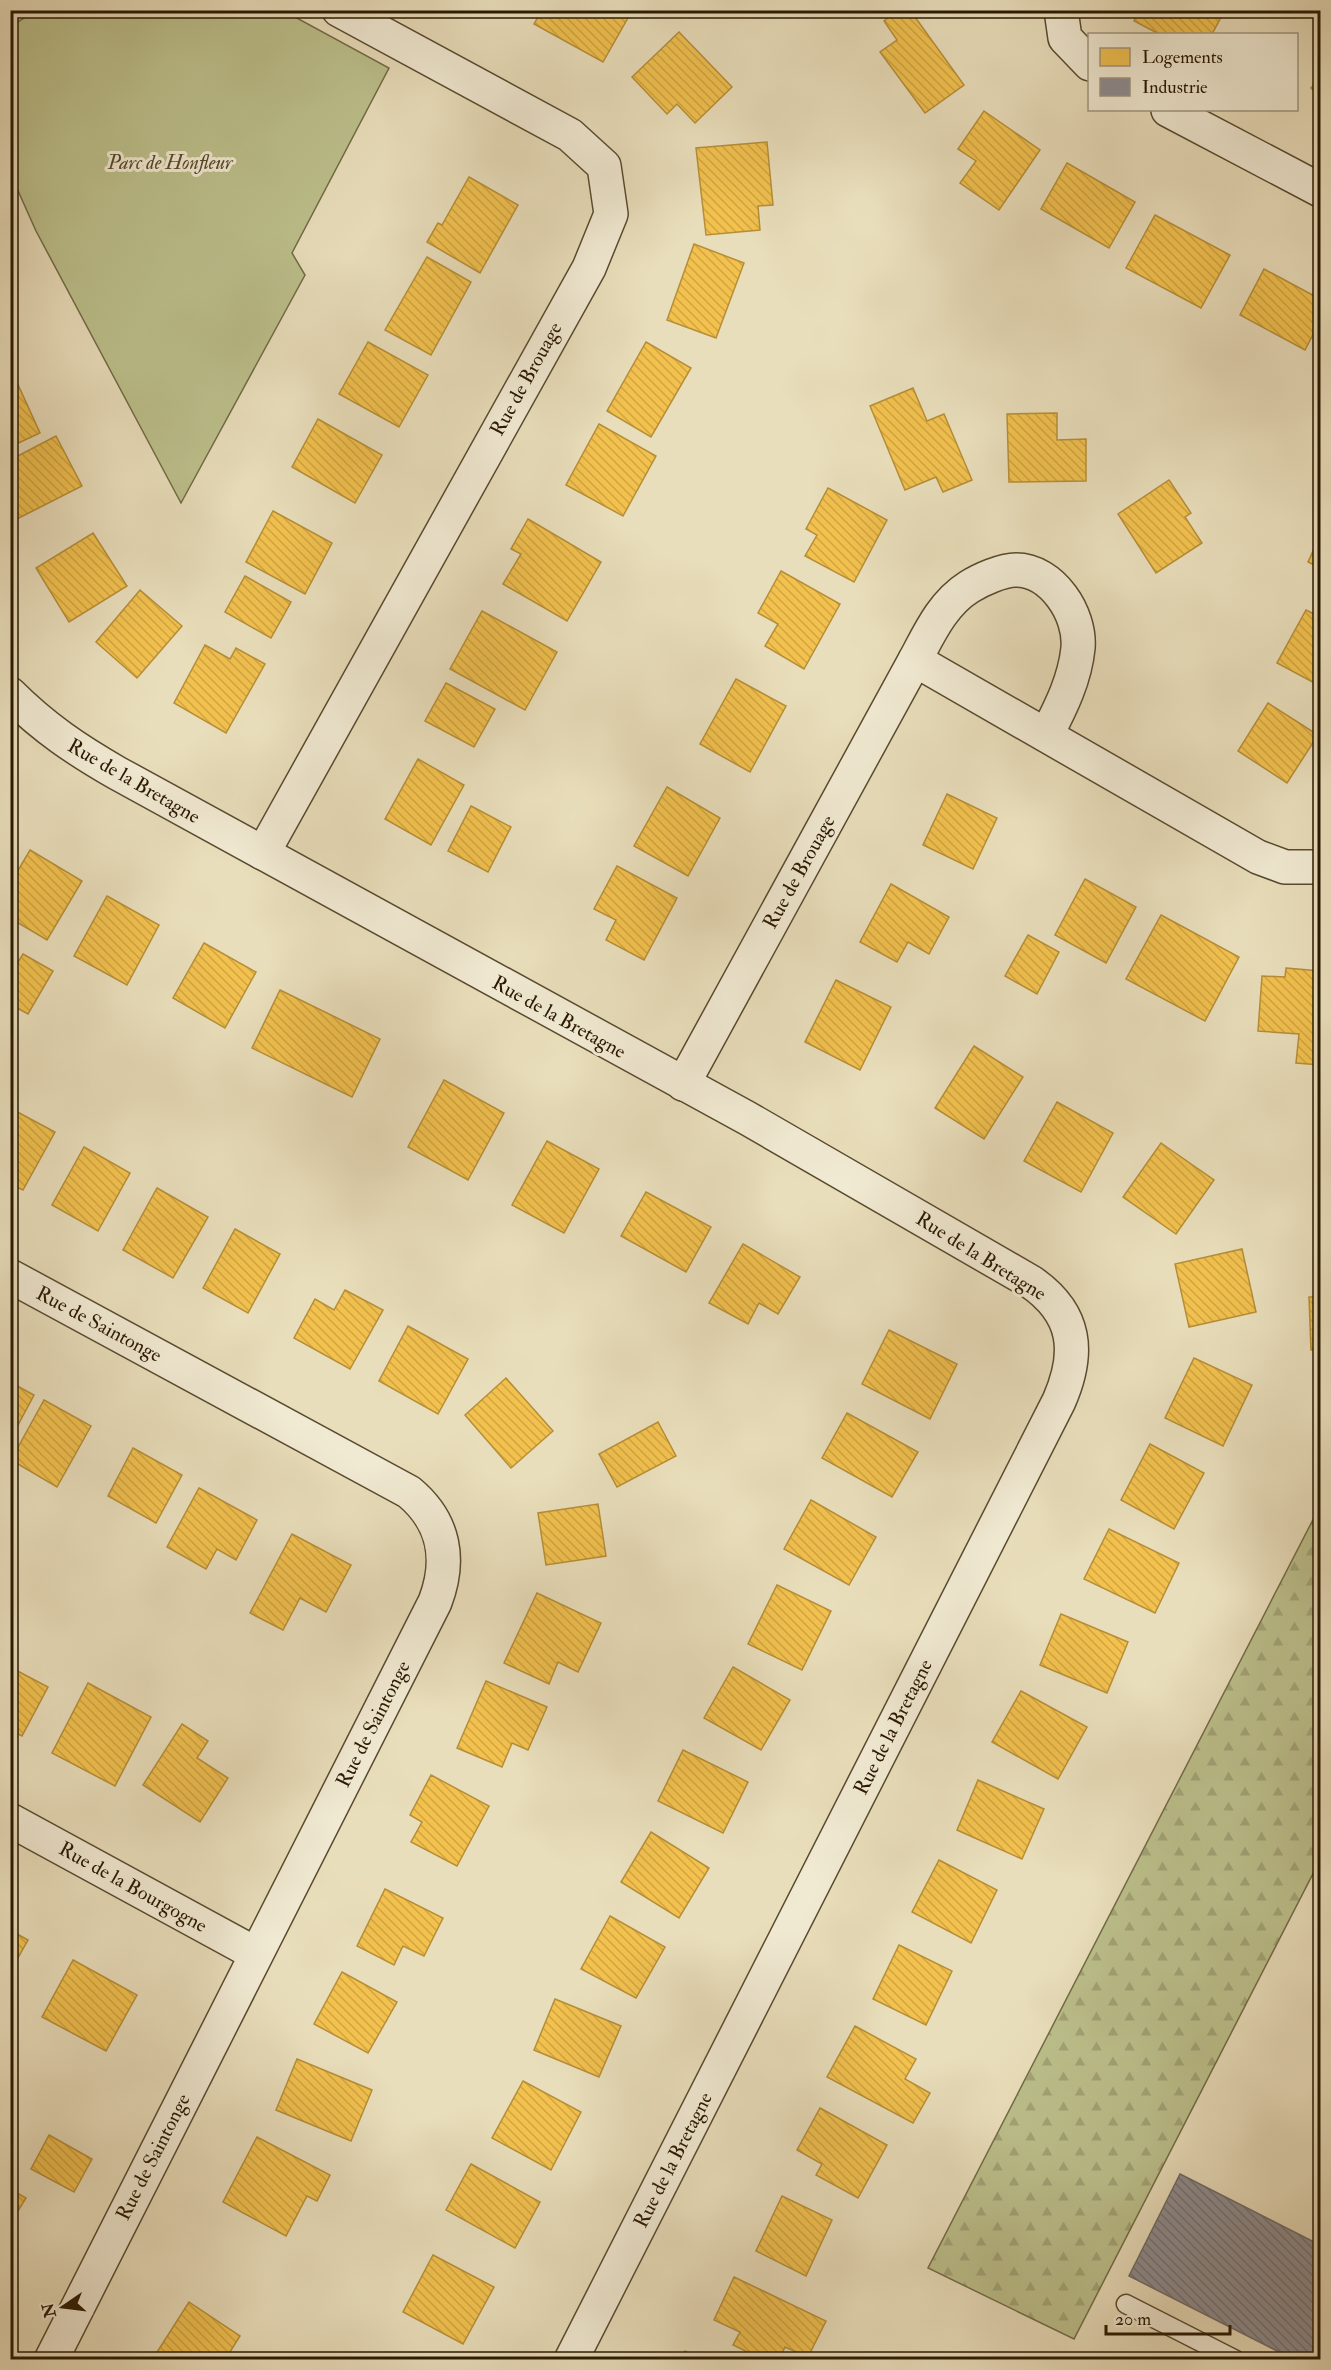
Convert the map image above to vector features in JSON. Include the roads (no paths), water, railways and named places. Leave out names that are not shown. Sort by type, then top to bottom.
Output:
[{"type":"street","name":"Rue de Brouage","points":[[263,853],[589,268],[611,214],[604,166],[570,135],[339,10]]},
{"type":"street","points":[[1061,10],[1065,38],[1088,63]]},
{"type":"street","points":[[1170,111],[1320,190]]},
{"type":"street","name":"Rue de Brouage","points":[[683,1084],[940,614],[968,587],[996,575],[1016,570],[1041,576],[1060,592],[1072,616],[1078,646],[1073,674],[1063,703],[1047,734]]},
{"type":"street","points":[[915,660],[1258,857],[1285,867],[1320,867]]},
{"type":"street","name":"Rue de la Bretagne","points":[[10,694],[49,730],[72,747],[683,1084],[1042,1290],[1053,1300],[1067,1324],[1071,1337],[1072,1365],[1069,1379],[1059,1401],[571,2360]]},
{"type":"street","name":"Rue de Saintonge","points":[[10,1276],[398,1485],[420,1501],[436,1523],[445,1563],[435,1602],[51,2360]]},
{"type":"street","name":"Rue de la Bourgogne","points":[[10,1820],[256,1954]]},
{"type":"lane","points":[[1126,2304],[1236,2360]]},
{"type":"park label","name":"Parc de Honfleur","points":[[170,162]]}]
